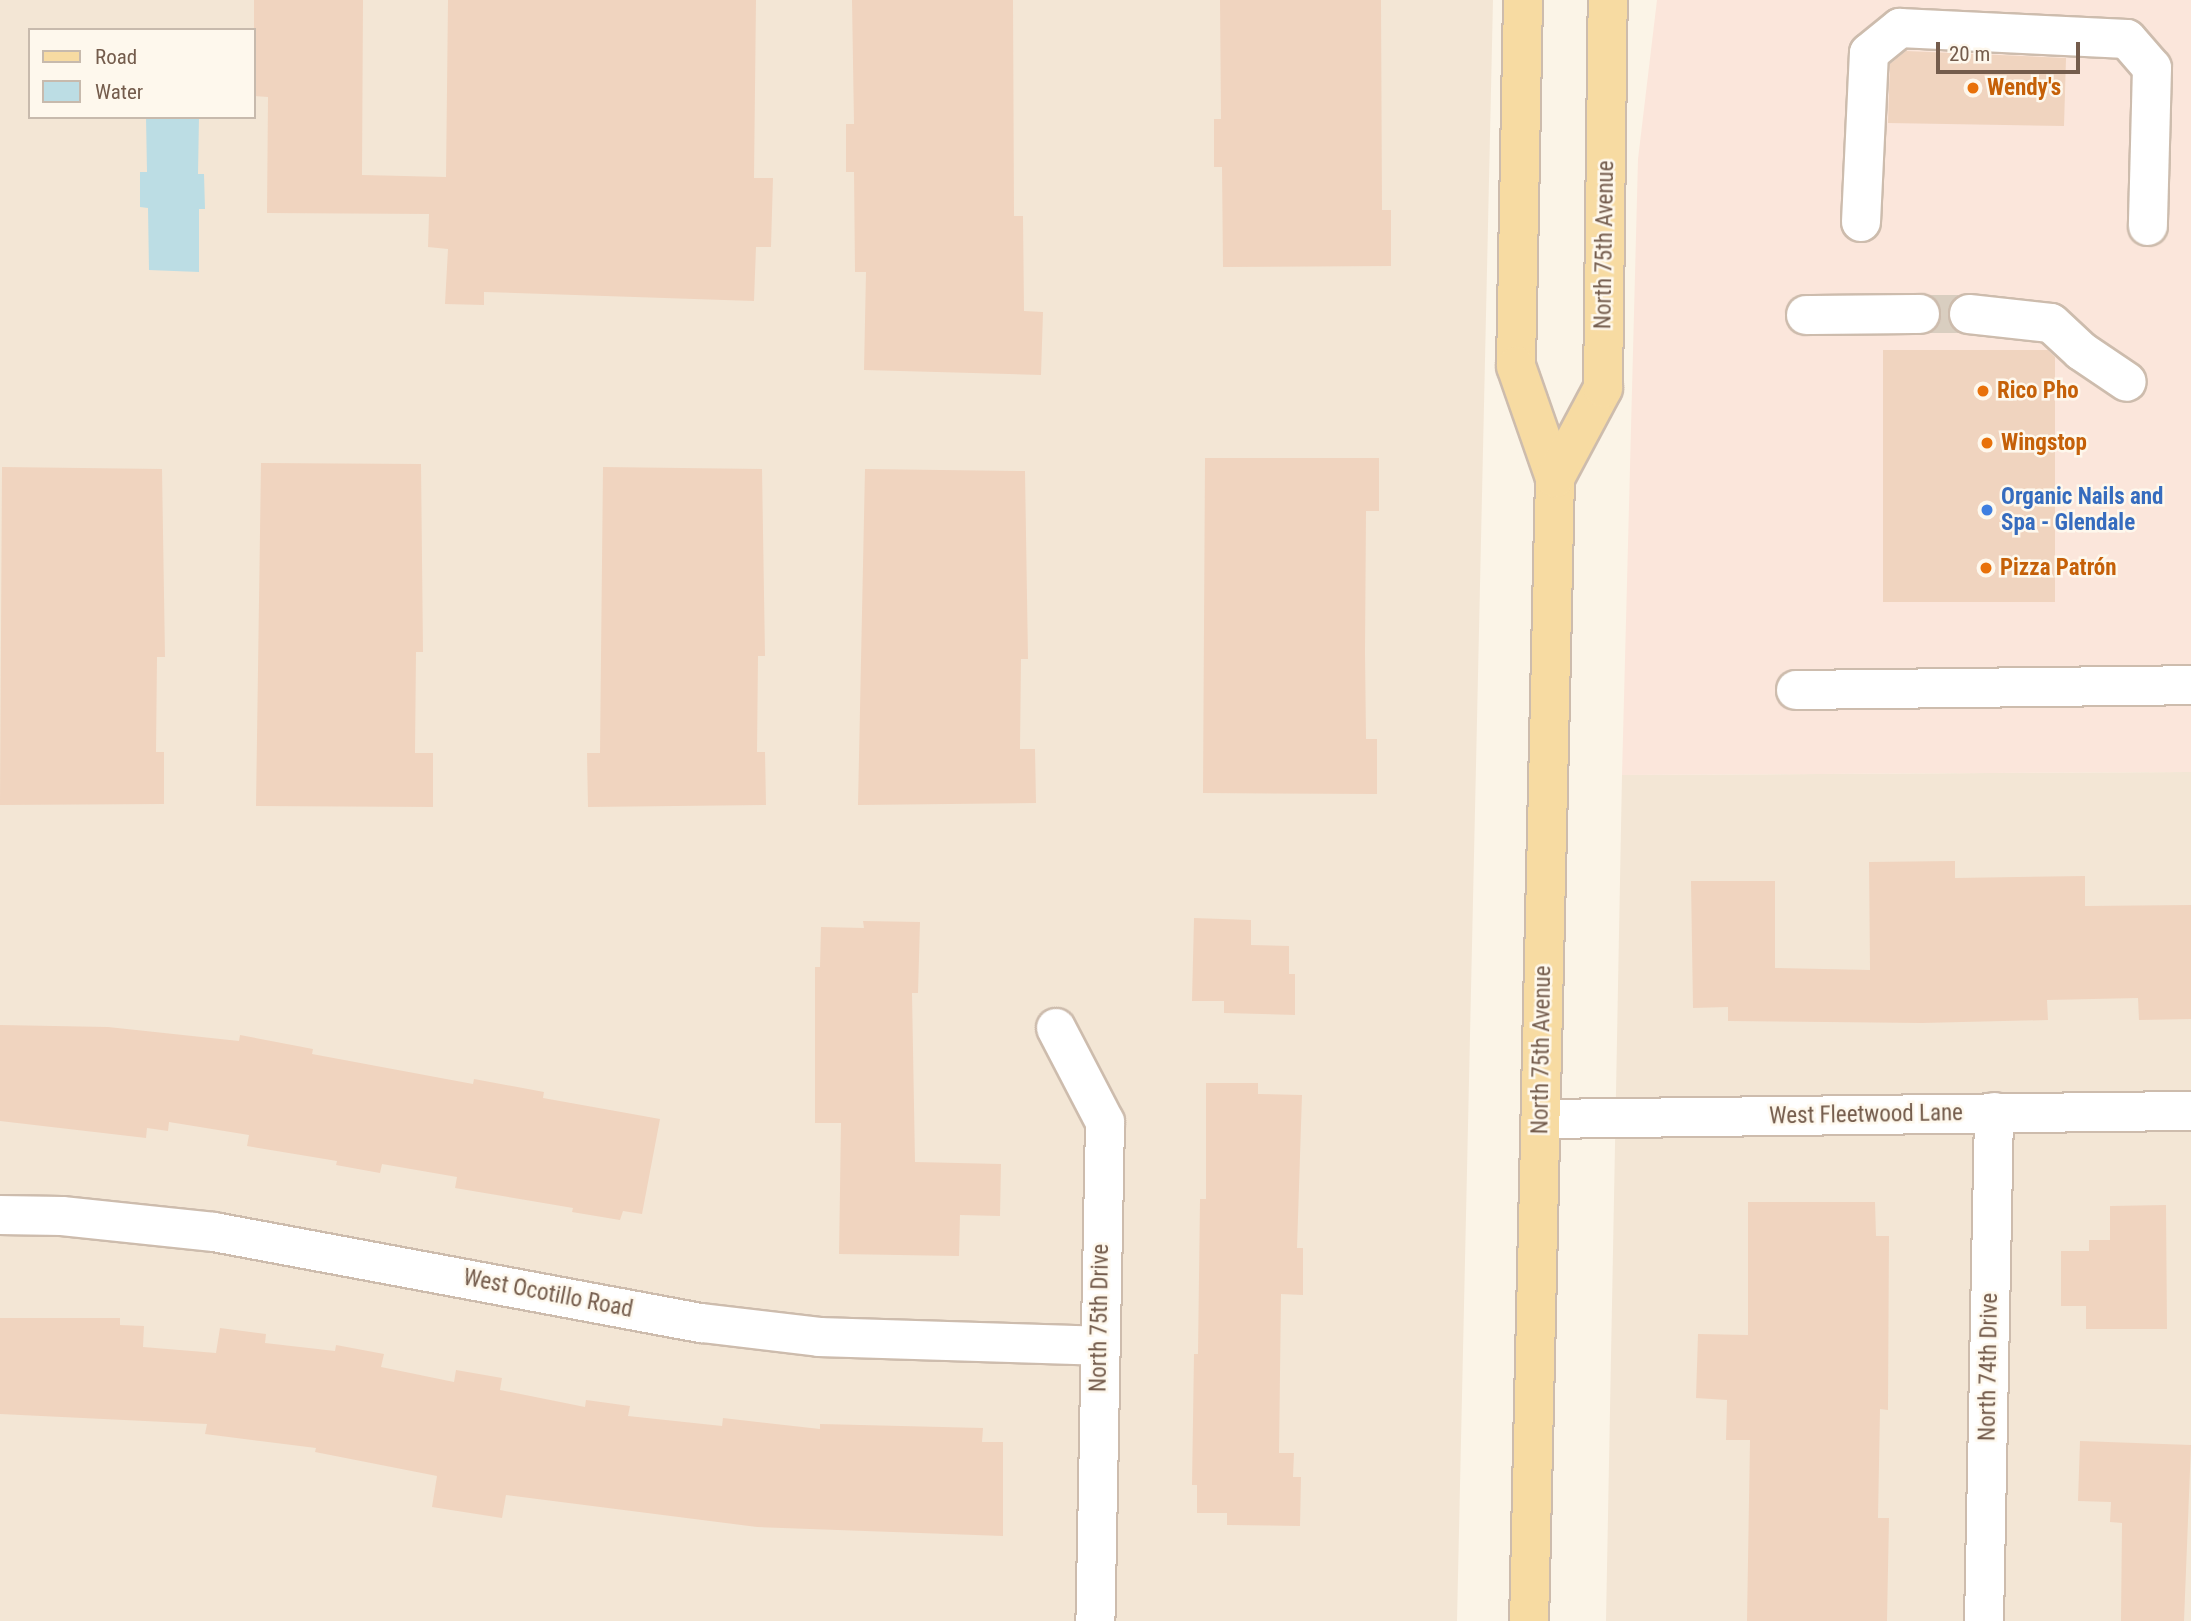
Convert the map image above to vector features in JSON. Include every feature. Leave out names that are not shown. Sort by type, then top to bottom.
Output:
[{"type":"main road","name":"North 75th Avenue","points":[[1523,0],[1516,366],[1555,478],[1529,1621]]},
{"type":"main road","name":"North 75th Avenue","points":[[1555,478],[1603,388],[1608,0]]},
{"type":"street","points":[[1861,222],[1869,52],[1900,28],[2127,39],[2152,68],[2148,226]]},
{"type":"street","points":[[1806,316],[1920,314]]},
{"type":"street","points":[[1969,314],[2051,323],[2081,351],[2127,382]]},
{"type":"street","points":[[1796,690],[2191,685]]},
{"type":"street","name":"North 75th Drive","points":[[1056,1028],[1105,1122],[1095,1621]]},
{"type":"street","name":"West Fleetwood Lane","points":[[1541,1119],[2191,1111]]},
{"type":"street","name":"North 74th Drive","points":[[1984,1621],[1994,1112]]},
{"type":"street","name":"West Ocotillo Road","points":[[0,1215],[62,1216],[214,1232],[715,1325],[819,1337],[1099,1346]]},
{"type":"shaded area","points":[[0,0],[1493,0],[1457,1621],[0,1621]]},
{"type":"shaded area","points":[[1657,0],[2191,0],[2191,772],[1622,775],[1638,159]]},
{"type":"shaded area","points":[[2191,772],[2191,1621],[1606,1621],[1622,775]]},
{"type":"water","points":[[146,119],[199,119],[198,174],[204,174],[205,209],[199,209],[199,272],[149,270],[148,208],[140,207],[140,172],[147,172]]},
{"type":"building","points":[[254,0],[363,0],[362,175],[446,177],[448,0],[756,0],[754,178],[773,178],[771,247],[756,247],[754,301],[484,292],[484,305],[445,304],[448,249],[428,247],[429,214],[267,213],[268,97],[256,96]]},
{"type":"building","points":[[852,0],[1013,0],[1014,216],[1023,216],[1024,311],[1043,312],[1041,375],[864,370],[866,272],[855,272],[854,172],[846,172],[846,124],[854,124]]},
{"type":"building","points":[[1220,0],[1381,0],[1382,210],[1391,210],[1391,266],[1223,267],[1222,167],[1214,167],[1214,119],[1221,119]]},
{"type":"building","name":"Wendy's","points":[[1906,51],[2066,58],[2064,126],[1888,123],[1890,64]]},
{"type":"building","points":[[1883,350],[2048,350],[2055,357],[2055,602],[1883,602]]},
{"type":"building","points":[[1205,458],[1379,458],[1379,511],[1366,511],[1365,652],[1366,739],[1377,739],[1377,794],[1203,793]]},
{"type":"building","points":[[261,463],[421,464],[423,652],[416,652],[415,753],[433,753],[433,807],[256,806]]},
{"type":"building","points":[[2,467],[162,469],[165,657],[157,657],[156,752],[164,752],[164,804],[0,805]]},
{"type":"building","points":[[603,467],[762,469],[765,656],[758,656],[757,752],[765,752],[766,805],[588,807],[587,753],[600,753]]},
{"type":"building","points":[[865,469],[1025,471],[1028,659],[1021,659],[1020,749],[1035,749],[1036,803],[858,805]]},
{"type":"building","points":[[1955,861],[1955,878],[2085,876],[2085,906],[2191,905],[2191,1019],[2139,1020],[2138,998],[2047,1000],[2048,1020],[1922,1023],[1728,1021],[1728,1007],[1693,1008],[1691,881],[1775,881],[1775,968],[1870,970],[1869,862]]},
{"type":"building","points":[[1194,918],[1251,920],[1251,945],[1289,946],[1289,974],[1295,974],[1295,1015],[1224,1013],[1224,1001],[1192,1001]]},
{"type":"building","points":[[863,921],[920,922],[918,993],[912,993],[915,1162],[1001,1164],[1000,1216],[960,1215],[959,1256],[839,1254],[841,1123],[815,1123],[815,967],[820,967],[821,927],[864,928]]},
{"type":"building","points":[[0,1025],[108,1027],[239,1041],[240,1035],[313,1049],[312,1054],[473,1084],[474,1079],[544,1092],[543,1098],[660,1119],[642,1214],[623,1211],[620,1220],[572,1212],[573,1208],[455,1188],[457,1177],[382,1164],[380,1173],[336,1165],[337,1161],[247,1146],[249,1135],[169,1122],[168,1131],[147,1128],[146,1138],[0,1121]]},
{"type":"building","points":[[1206,1083],[1258,1083],[1258,1094],[1302,1095],[1297,1248],[1303,1248],[1303,1295],[1281,1294],[1279,1453],[1294,1453],[1293,1477],[1301,1477],[1300,1526],[1227,1525],[1227,1513],[1197,1513],[1197,1485],[1192,1485],[1194,1354],[1198,1354],[1200,1199],[1206,1199]]},
{"type":"building","points":[[1748,1202],[1875,1202],[1876,1236],[1889,1236],[1888,1410],[1880,1409],[1878,1518],[1889,1518],[1887,1621],[1747,1621],[1750,1440],[1726,1440],[1727,1400],[1696,1398],[1698,1334],[1748,1335]]},
{"type":"building","points":[[2166,1205],[2167,1329],[2086,1329],[2086,1306],[2061,1306],[2061,1251],[2089,1251],[2089,1240],[2110,1240],[2110,1206]]},
{"type":"building","points":[[0,1318],[120,1318],[120,1325],[144,1326],[143,1347],[216,1353],[220,1328],[266,1334],[265,1343],[335,1351],[336,1345],[384,1354],[381,1367],[454,1382],[456,1370],[502,1378],[500,1390],[585,1407],[586,1400],[630,1406],[628,1416],[722,1426],[723,1418],[820,1429],[820,1424],[983,1428],[982,1442],[1003,1442],[1003,1536],[757,1527],[506,1495],[502,1518],[432,1507],[437,1476],[315,1452],[316,1448],[205,1434],[207,1424],[0,1414]]},
{"type":"building","points":[[2080,1441],[2191,1445],[2184,1621],[2121,1621],[2122,1523],[2110,1522],[2111,1502],[2078,1501]]},
{"type":"tunnel","points":[[1920,314],[1969,314]]},
{"type":"place","name":"Wendy's","points":[[1973,88]]},
{"type":"place","name":"Rico Pho","points":[[1983,391]]},
{"type":"place","name":"Wingstop","points":[[1987,443]]},
{"type":"place","name":"Organic Nails and Spa - Glendale","points":[[1987,510]]},
{"type":"place","name":"Pizza Patrón","points":[[1986,568]]}]
